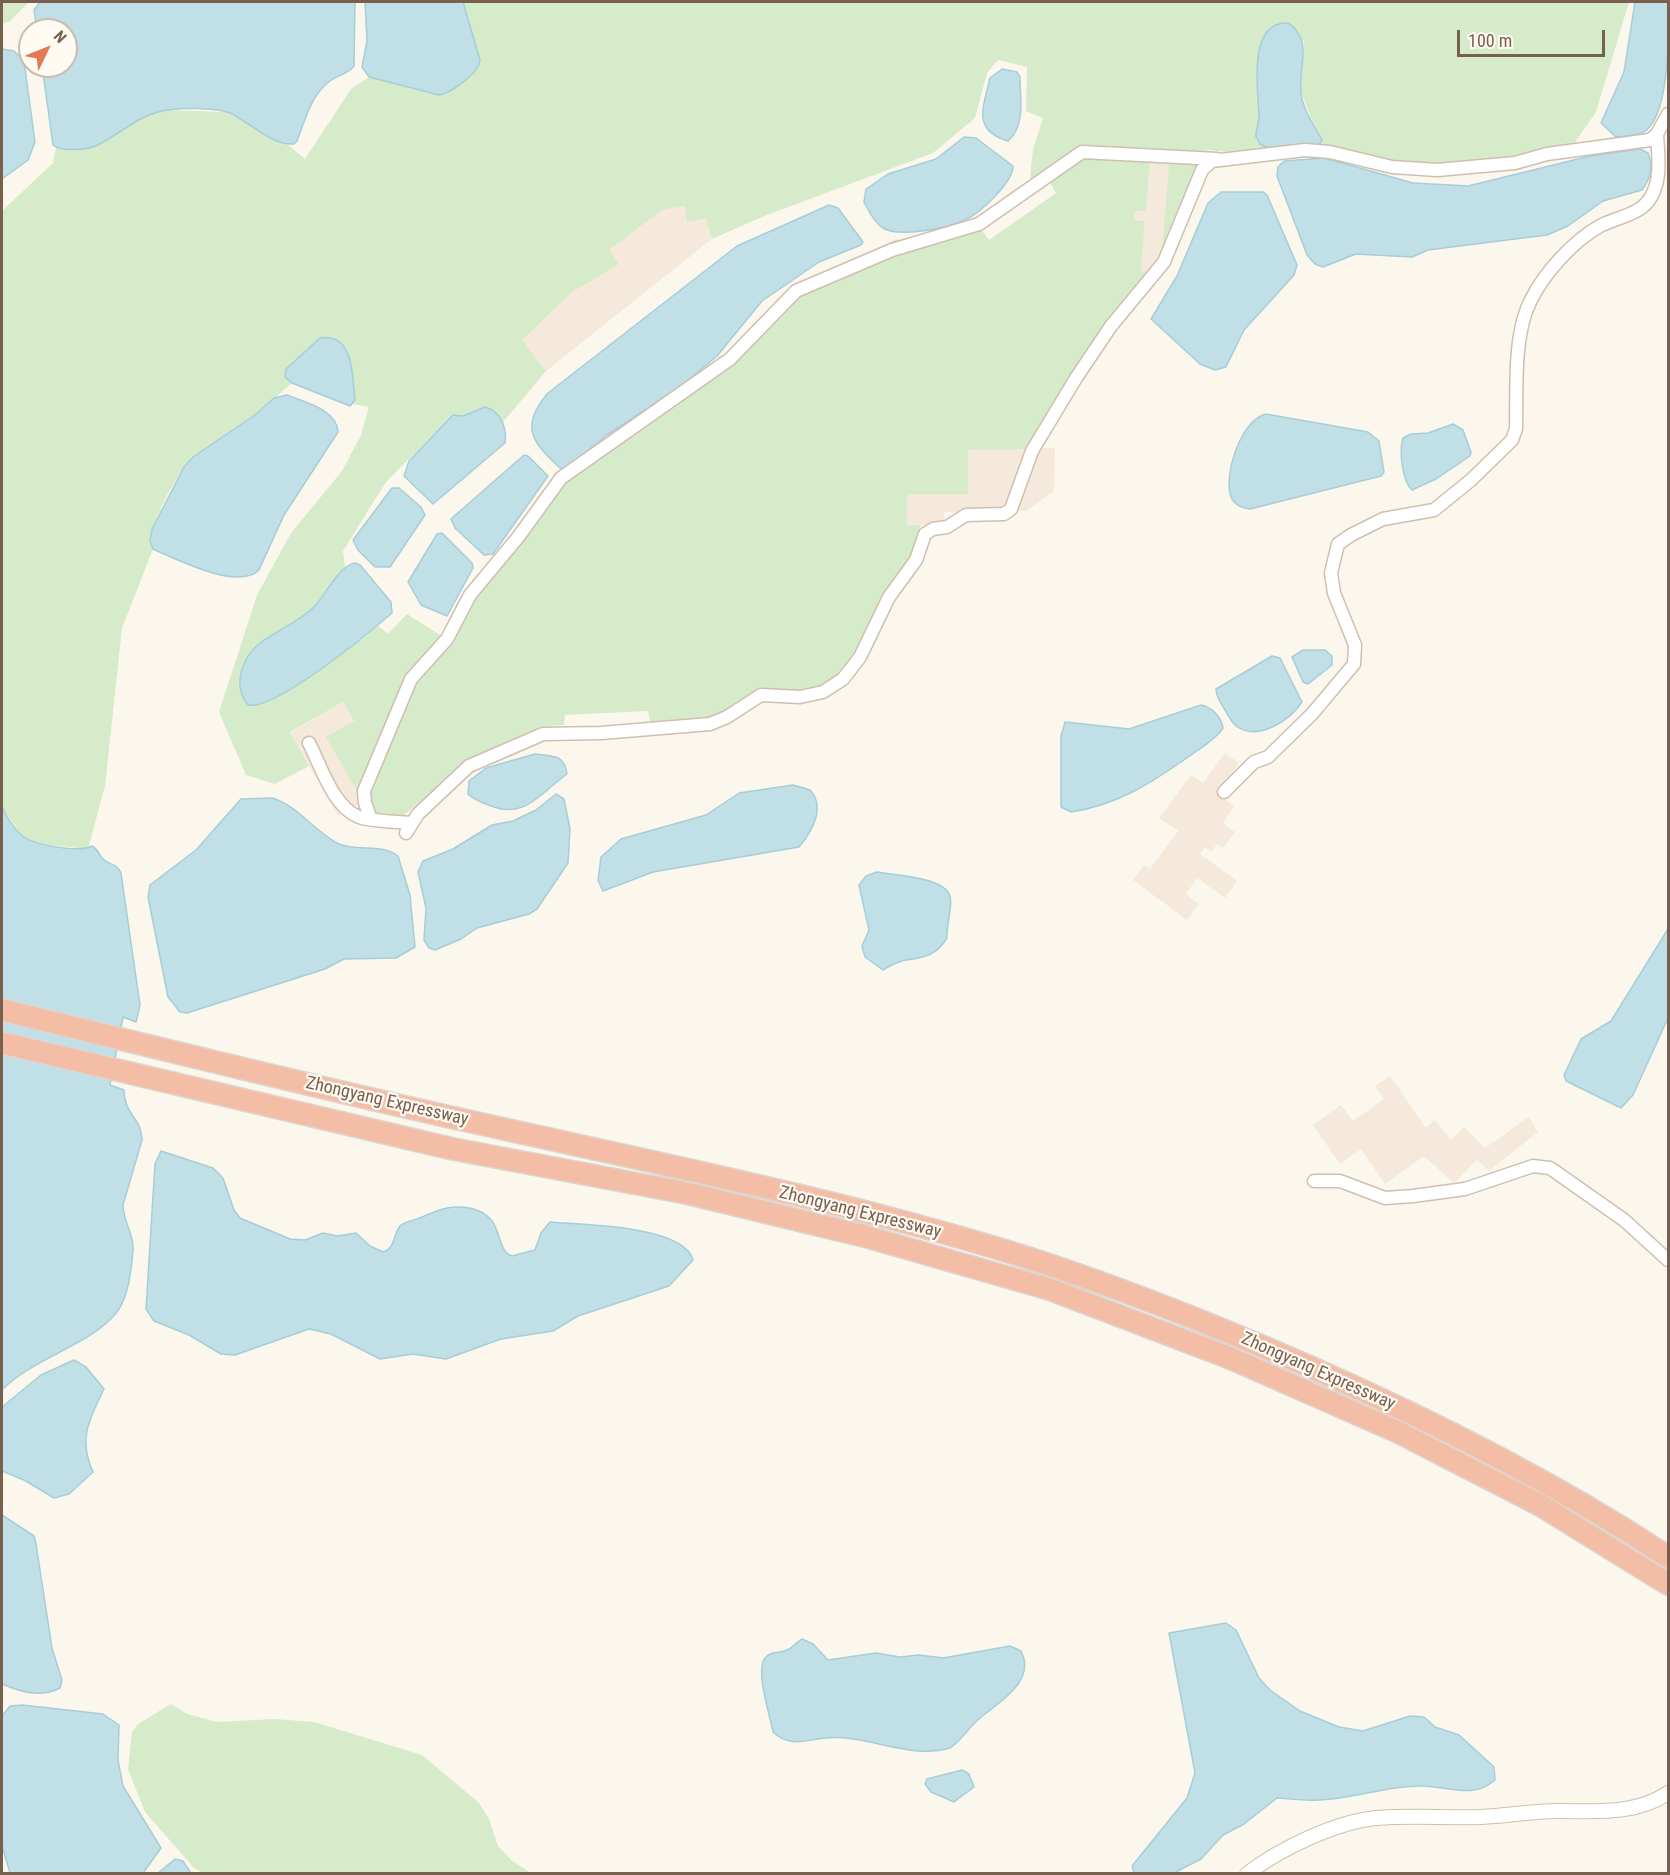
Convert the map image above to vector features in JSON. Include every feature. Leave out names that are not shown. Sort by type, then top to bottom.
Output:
[{"type":"highway","name":"Zhongyang Expressway","points":[[2,1010],[275,1076],[811,1199],[975,1242],[1056,1267],[1238,1337],[1408,1411],[1551,1485],[1668,1557]]},
{"type":"highway","name":"Zhongyang Expressway","points":[[2,1043],[453,1149],[686,1193],[885,1242],[1049,1289],[1230,1358],[1398,1432],[1540,1505],[1668,1584]]},
{"type":"street","points":[[370,819],[364,791],[411,679],[447,639],[470,595],[519,536],[561,478],[730,359],[796,291],[892,250],[979,224],[1069,158],[1082,152],[1216,159],[1305,150],[1330,152],[1392,167],[1437,170],[1515,163],[1547,154],[1650,140],[1657,134],[1668,114]]},
{"type":"street","points":[[1224,792],[1254,762],[1268,757],[1312,714],[1354,664],[1354,645],[1334,593],[1331,573],[1338,544],[1350,535],[1383,519],[1434,510],[1471,480],[1512,440],[1516,429],[1521,333],[1530,300],[1568,251],[1582,239],[1602,225],[1639,209],[1648,202],[1658,177],[1657,134]]},
{"type":"street","points":[[309,743],[339,801],[358,816],[408,828],[469,766],[543,734],[601,733],[710,723],[727,717],[761,695],[809,696],[823,692],[843,679],[860,657],[889,597],[916,560],[925,534],[933,529],[947,527],[966,515],[1004,514],[1011,509],[1032,451],[1076,378],[1111,326],[1164,262],[1202,170],[1216,159]]},
{"type":"street","points":[[1314,1181],[1341,1181],[1385,1198],[1465,1189],[1533,1166],[1542,1166],[1550,1168],[1624,1220],[1668,1260]]},
{"type":"street","points":[[1247,1874],[1312,1837],[1360,1820],[1390,1817],[1483,1817],[1542,1811],[1624,1810],[1640,1807],[1668,1793]]},
{"type":"shaded area","points":[[1150,162],[1169,164],[1161,261],[1151,272],[1141,271],[1145,221],[1134,220],[1135,210],[1146,211]]},
{"type":"shaded area","points":[[685,206],[706,218],[712,239],[546,371],[521,340],[571,293],[618,264],[609,250],[662,210]]},
{"type":"shaded area","points":[[1055,448],[1054,491],[1026,511],[944,512],[943,525],[907,525],[907,494],[968,493],[967,449]]},
{"type":"shaded area","points":[[343,702],[354,721],[327,737],[363,801],[338,816],[290,733]]},
{"type":"shaded area","points":[[1225,753],[1239,763],[1217,793],[1234,806],[1223,823],[1235,832],[1223,848],[1217,844],[1211,852],[1205,847],[1200,854],[1237,881],[1225,898],[1197,878],[1186,894],[1199,904],[1187,920],[1133,880],[1144,865],[1150,869],[1178,831],[1159,818],[1191,775],[1203,783]]},
{"type":"shaded area","points":[[1390,1076],[1426,1128],[1435,1120],[1451,1140],[1464,1127],[1485,1148],[1529,1117],[1538,1132],[1489,1171],[1477,1160],[1454,1183],[1424,1156],[1385,1184],[1361,1149],[1340,1164],[1313,1125],[1341,1105],[1353,1121],[1384,1099],[1375,1086]]},
{"type":"green space","points":[[2,2],[29,2],[9,22],[2,23]]},
{"type":"green space","points":[[463,2],[1629,2],[1596,112],[1573,145],[1541,153],[1478,162],[1415,163],[1353,153],[1321,143],[1301,92],[1304,43],[1298,30],[1277,25],[1262,44],[1257,66],[1259,114],[1257,134],[1261,143],[1270,149],[1240,153],[1207,150],[1195,171],[1161,261],[1169,164],[1150,162],[1146,211],[1135,211],[1134,220],[1145,221],[1141,271],[1151,272],[1028,449],[968,450],[968,494],[907,494],[907,525],[921,525],[908,569],[844,672],[826,686],[807,691],[771,690],[725,713],[705,719],[651,724],[648,711],[565,715],[564,725],[551,726],[470,759],[402,817],[374,815],[363,801],[326,737],[354,721],[343,702],[290,732],[309,766],[275,784],[246,775],[219,712],[257,595],[291,533],[342,471],[361,435],[369,407],[353,404],[349,354],[345,347],[285,377],[292,383],[255,415],[192,457],[171,488],[158,515],[152,540],[153,549],[122,628],[105,786],[88,849],[40,844],[23,837],[2,807],[2,211],[53,163],[56,148],[71,150],[86,148],[152,114],[166,110],[226,112],[287,144],[305,159],[351,89],[369,77],[439,95],[480,60]],"holes":[[[998,60],[1027,67],[1026,111],[1043,118],[1033,149],[1030,179],[1049,181],[1056,193],[989,240],[982,230],[905,249],[897,239],[793,286],[727,358],[564,482],[491,573],[451,642],[407,614],[388,634],[378,626],[360,641],[241,695],[240,678],[251,652],[313,608],[326,594],[345,568],[343,551],[386,482],[453,415],[463,416],[485,407],[497,414],[503,422],[546,371],[522,340],[571,293],[619,264],[609,250],[662,210],[685,206],[687,222],[706,218],[712,239],[762,217],[933,153],[975,118],[987,73]]]},
{"type":"green space","points":[[171,1704],[187,1714],[217,1722],[275,1719],[314,1722],[422,1755],[479,1803],[489,1819],[498,1846],[511,1860],[531,1873],[203,1873],[194,1868],[145,1812],[128,1769],[132,1732],[138,1724]]},
{"type":"water","points":[[40,2],[355,2],[354,66],[330,81],[318,93],[294,144],[286,144],[270,138],[232,114],[207,109],[185,109],[165,110],[150,115],[94,147],[75,150],[62,149],[53,145],[44,78],[78,78],[78,18],[35,18],[34,10]]},
{"type":"water","points":[[365,2],[463,2],[480,60],[475,71],[464,82],[439,95],[369,77],[362,67],[367,41]]},
{"type":"water","points":[[1635,2],[1668,2],[1666,73],[1659,109],[1653,123],[1644,132],[1616,137],[1601,123],[1624,72]]},
{"type":"water","points":[[1288,23],[1301,37],[1303,46],[1302,99],[1322,140],[1319,145],[1293,145],[1270,149],[1260,144],[1256,137],[1259,114],[1258,59],[1266,33],[1275,25]]},
{"type":"water","points":[[2,49],[14,51],[18,55],[18,78],[26,78],[35,142],[28,160],[2,179]]},
{"type":"water","points":[[1002,69],[1017,72],[1020,77],[1020,120],[1014,135],[1008,141],[989,130],[984,124],[983,116],[990,78]]},
{"type":"water","points":[[964,137],[976,138],[1013,166],[1008,181],[995,197],[965,220],[948,226],[924,231],[900,232],[890,231],[880,226],[864,202],[866,189],[888,174],[936,159]]},
{"type":"water","points":[[1640,149],[1648,153],[1651,167],[1648,181],[1642,190],[1603,201],[1568,226],[1547,235],[1428,250],[1412,257],[1356,254],[1323,267],[1315,264],[1307,255],[1277,176],[1278,167],[1284,161],[1324,158],[1413,183],[1468,186],[1590,156]]},
{"type":"water","points":[[1221,192],[1263,192],[1267,195],[1297,265],[1294,275],[1244,330],[1226,367],[1215,370],[1200,364],[1151,319],[1177,276],[1208,203]]},
{"type":"water","points":[[829,205],[838,208],[863,242],[861,245],[819,262],[762,301],[717,356],[683,385],[607,435],[568,467],[561,469],[543,451],[536,442],[532,425],[539,405],[548,393],[737,246]]},
{"type":"water","points":[[320,338],[331,338],[340,342],[346,349],[352,369],[355,400],[350,406],[292,383],[285,377],[286,369]]},
{"type":"water","points":[[287,395],[326,412],[336,424],[338,432],[284,515],[259,570],[249,576],[222,575],[191,566],[153,549],[150,541],[152,529],[184,467],[193,457],[255,415],[274,398]]},
{"type":"water","points":[[485,407],[495,412],[502,421],[505,443],[433,504],[404,476],[409,461],[453,415],[463,416]]},
{"type":"water","points":[[1266,414],[1368,432],[1379,441],[1384,472],[1381,476],[1250,509],[1239,506],[1232,500],[1229,488],[1236,449],[1249,426],[1257,418]]},
{"type":"water","points":[[1453,424],[1463,430],[1471,452],[1470,456],[1436,479],[1412,490],[1406,480],[1402,465],[1403,438],[1411,434],[1428,433]]},
{"type":"water","points":[[524,455],[528,456],[548,476],[493,554],[484,555],[455,528],[451,519]]},
{"type":"water","points":[[392,488],[399,488],[421,507],[425,515],[390,567],[375,567],[358,550],[353,540]]},
{"type":"water","points":[[442,533],[472,563],[473,568],[447,616],[421,605],[408,582],[437,534]]},
{"type":"water","points":[[355,563],[360,565],[391,602],[392,613],[322,669],[299,684],[261,704],[248,705],[240,690],[240,679],[250,653],[269,637],[304,616],[319,602],[343,569]]},
{"type":"water","points":[[1303,650],[1325,650],[1332,656],[1332,665],[1308,684],[1303,682],[1292,657]]},
{"type":"water","points":[[1272,656],[1280,658],[1302,702],[1290,716],[1273,727],[1254,732],[1245,730],[1236,726],[1231,720],[1219,700],[1216,689]]},
{"type":"water","points":[[1201,705],[1216,714],[1223,728],[1204,746],[1149,783],[1120,798],[1071,812],[1061,807],[1061,736],[1065,722],[1129,729]]},
{"type":"water","points":[[535,754],[557,757],[564,763],[567,774],[525,806],[515,809],[494,807],[468,794],[469,781],[486,768]]},
{"type":"water","points":[[793,785],[810,790],[817,804],[812,827],[799,847],[653,872],[603,891],[598,880],[601,857],[621,839],[706,815],[739,793]]},
{"type":"water","points":[[556,794],[564,799],[570,829],[568,863],[537,909],[529,914],[477,928],[461,939],[435,950],[429,948],[424,940],[426,908],[418,872],[423,861],[453,849],[492,825],[513,821],[536,810]]},
{"type":"water","points":[[272,798],[290,807],[339,844],[385,850],[398,856],[410,895],[415,947],[396,958],[344,959],[325,969],[187,1013],[180,1012],[168,997],[148,897],[150,885],[196,850],[241,799]]},
{"type":"water","points":[[2,807],[14,827],[24,837],[38,843],[58,847],[78,849],[92,846],[104,860],[117,867],[121,873],[140,1005],[136,1022],[123,1017],[110,1085],[124,1090],[127,1105],[139,1126],[142,1140],[123,1205],[133,1250],[129,1283],[121,1306],[106,1324],[92,1334],[29,1369],[2,1390]]},
{"type":"water","points":[[877,872],[929,881],[946,890],[951,900],[947,938],[934,952],[924,957],[900,961],[883,970],[865,957],[862,946],[869,930],[859,885],[866,876]]},
{"type":"water","points":[[1668,929],[1668,1018],[1633,1095],[1621,1108],[1566,1081],[1564,1075],[1581,1039],[1611,1021]]},
{"type":"water","points":[[161,1151],[213,1168],[223,1178],[234,1210],[240,1218],[290,1239],[305,1240],[323,1233],[337,1236],[356,1233],[370,1246],[383,1252],[390,1248],[400,1226],[442,1209],[461,1207],[481,1212],[489,1218],[506,1253],[512,1256],[535,1250],[541,1233],[550,1222],[606,1226],[652,1233],[686,1248],[693,1260],[669,1286],[578,1316],[553,1331],[501,1339],[446,1359],[413,1354],[380,1359],[331,1334],[309,1329],[235,1355],[221,1354],[189,1335],[154,1321],[146,1309],[155,1164]]},
{"type":"water","points":[[74,1360],[86,1367],[104,1389],[87,1429],[86,1449],[93,1472],[69,1494],[54,1498],[24,1480],[2,1471],[2,1407],[41,1375]]},
{"type":"water","points":[[2,1515],[34,1536],[36,1544],[52,1648],[62,1680],[60,1688],[46,1693],[31,1693],[2,1684]]},
{"type":"water","points":[[1226,1623],[1236,1630],[1259,1678],[1270,1690],[1300,1711],[1339,1727],[1363,1731],[1410,1716],[1424,1717],[1435,1727],[1459,1735],[1494,1767],[1495,1780],[1487,1786],[1470,1791],[1411,1786],[1332,1799],[1277,1798],[1244,1824],[1223,1835],[1201,1859],[1174,1873],[1134,1873],[1132,1866],[1187,1798],[1195,1773],[1169,1633]]},
{"type":"water","points":[[802,1639],[813,1644],[828,1660],[876,1653],[900,1657],[919,1655],[943,1658],[1010,1646],[1021,1651],[1025,1662],[1024,1672],[1020,1682],[1013,1690],[950,1748],[919,1751],[841,1738],[785,1740],[773,1732],[762,1682],[762,1664],[768,1656],[789,1649]]},
{"type":"water","points":[[22,1705],[103,1714],[119,1725],[118,1760],[123,1786],[161,1848],[143,1873],[10,1873],[2,1846],[2,1716],[10,1706]]},
{"type":"water","points":[[962,1770],[969,1774],[974,1787],[954,1802],[931,1792],[925,1784],[927,1779]]},
{"type":"water","points":[[175,1859],[183,1861],[191,1873],[158,1873]]}]
